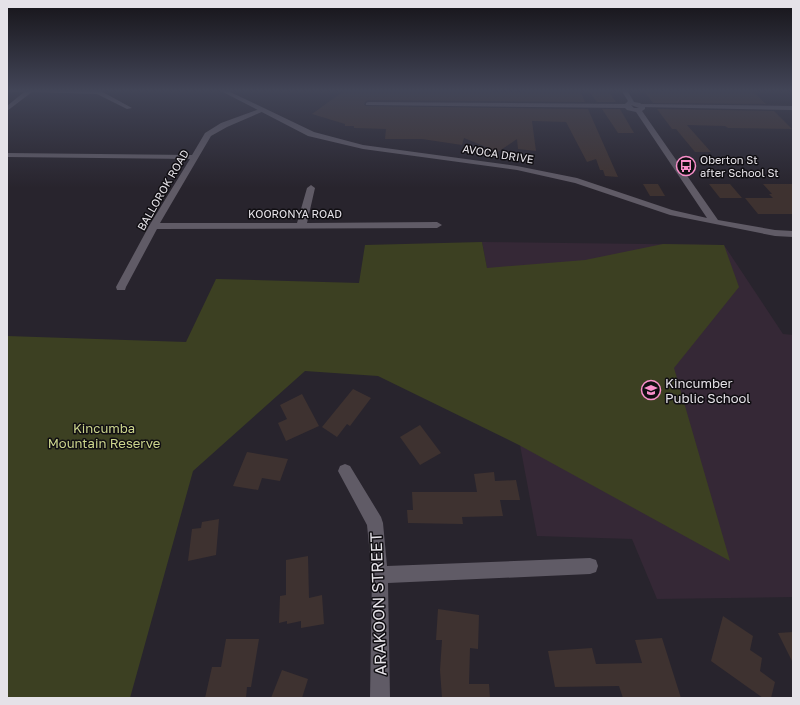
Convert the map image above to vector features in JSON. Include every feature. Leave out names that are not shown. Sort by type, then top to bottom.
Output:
[{"type":"street","name":"BALLOROK ROAD","points":[[121,287],[154,226],[208,135],[229,123]]},
{"type":"street","name":"AVOCA DRIVE","points":[[288,123],[311,134],[363,147],[517,168],[577,181],[670,212],[775,233],[793,234]]},
{"type":"street","points":[[650,123],[715,222]]},
{"type":"street","points":[[7,155],[194,158]]},
{"type":"street","points":[[302,226],[311,188]]},
{"type":"street","name":"KOORONYA ROAD","points":[[154,226],[437,225]]},
{"type":"street","name":"AVOCA DRIVE","points":[[775,233],[793,240]]},
{"type":"street","name":"ARAKOON STREET","points":[[345,471],[375,523],[380,575],[380,698]]},
{"type":"street","points":[[380,575],[590,566]]},
{"type":"shaded area","name":"Kincumber Public School","points":[[482,242],[724,245],[783,334],[793,335],[793,597],[657,599],[632,539],[537,536]]},
{"type":"green space","name":"Kincumba Mountain Reserve","points":[[482,242],[487,268],[585,260],[663,244],[724,245],[739,287],[674,368],[730,561],[519,445],[378,376],[305,371],[193,471],[130,698],[7,698],[7,336],[186,342],[216,279],[359,283],[365,245]]},
{"type":"building","points":[[341,123],[532,123],[536,151],[518,149],[517,139],[498,152],[464,138],[462,145],[422,139],[385,139],[386,129],[354,128],[354,126],[345,126],[345,124]]},
{"type":"building","points":[[566,123],[594,123],[618,177],[605,176],[603,170],[600,170],[596,159],[587,162]]},
{"type":"building","points":[[611,123],[628,123],[634,133],[618,133]]},
{"type":"building","points":[[667,123],[786,123],[792,129],[728,128],[725,126],[687,125],[711,152],[695,152],[676,129],[672,129]]},
{"type":"building","points":[[643,184],[658,184],[665,196],[650,196]]},
{"type":"building","points":[[709,184],[730,184],[742,198],[720,198]]},
{"type":"building","points":[[763,184],[793,184],[793,214],[758,214],[745,198],[773,198],[769,194],[772,194]]},
{"type":"building","points":[[353,389],[371,398],[350,426],[347,424],[337,437],[322,427]]},
{"type":"building","points":[[302,394],[319,426],[286,441],[278,423],[287,419],[280,405]]},
{"type":"building","points":[[420,425],[441,453],[420,465],[400,437]]},
{"type":"building","points":[[247,452],[288,459],[280,481],[262,478],[258,490],[233,486]]},
{"type":"building","points":[[494,472],[495,481],[516,480],[520,500],[500,500],[503,516],[462,517],[463,524],[408,523],[407,510],[413,510],[412,492],[477,492],[474,474]]},
{"type":"building","points":[[219,519],[216,555],[188,561],[192,529],[201,528],[202,522]]},
{"type":"building","points":[[308,556],[309,598],[322,595],[324,624],[301,628],[301,621],[287,624],[287,621],[279,623],[280,596],[286,595],[286,560]]},
{"type":"building","points":[[438,609],[479,615],[478,649],[470,648],[469,684],[489,684],[490,698],[442,698],[440,670],[442,640],[436,640]]},
{"type":"building","points":[[723,616],[753,636],[750,650],[762,658],[760,671],[775,682],[771,698],[763,698],[711,661]]},
{"type":"building","points":[[793,632],[793,663],[778,633]]},
{"type":"building","points":[[662,638],[681,698],[623,698],[619,686],[555,687],[548,651],[592,648],[596,664],[642,663],[635,640]]},
{"type":"building","points":[[226,639],[259,639],[251,687],[247,687],[246,698],[205,698],[212,667],[221,667]]},
{"type":"building","points":[[282,670],[308,679],[302,698],[271,698]]},
{"type":"place","name":"Oberton St after School St","points":[[686,166]]},
{"type":"place","name":"Kincumber Public School","points":[[651,390]]}]
